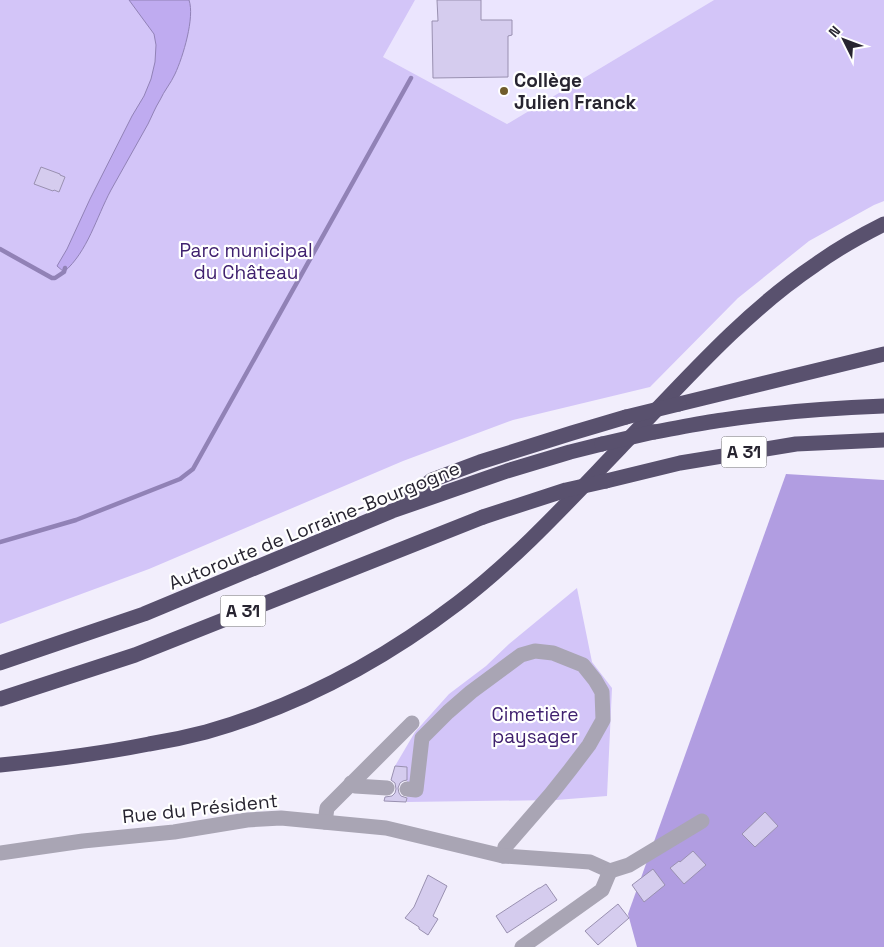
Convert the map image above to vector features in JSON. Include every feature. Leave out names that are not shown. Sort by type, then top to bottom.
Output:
[{"type":"highway","points":[[0,765],[116,751],[206,732],[290,703],[334,682],[375,659],[417,633],[490,577],[542,529],[734,331],[772,298],[813,266],[854,239],[884,224]]},
{"type":"highway","points":[[392,511],[432,480],[572,432],[884,354]]},
{"type":"highway","name":"Autoroute de Lorraine-Bourgogne","points":[[0,663],[144,614],[392,511],[507,471],[570,452],[654,432],[731,418],[838,408],[884,406]]},
{"type":"highway","name":"A 31","points":[[0,700],[135,655],[483,517],[566,490],[680,462],[796,444],[884,440]]},
{"type":"street","points":[[407,789],[416,790],[422,738],[448,712],[521,655],[535,651],[553,653],[583,666],[602,692],[603,720],[589,746],[505,847],[503,856]]},
{"type":"street","points":[[325,822],[327,808],[412,723]]},
{"type":"street","points":[[352,783],[355,786],[387,788]]},
{"type":"street","name":"Rue du Président","points":[[0,853],[83,841],[174,832],[246,820],[281,818],[386,828],[503,856],[590,862],[610,871]]},
{"type":"street","points":[[522,947],[602,890],[610,871],[628,865],[702,821]]},
{"type":"shaded area","points":[[129,0],[189,0],[190,16],[187,37],[178,67],[111,190],[91,234],[72,264],[64,272],[57,266],[151,79],[155,62],[156,45],[154,34]]},
{"type":"shaded area","name":"Collège Julien Franck","points":[[415,0],[714,0],[507,124],[383,57]]},
{"type":"shaded area","points":[[786,474],[884,480],[884,947],[637,947],[628,914]]},
{"type":"green space","name":"Parc municipal du Château","points":[[0,0],[415,0],[383,57],[507,124],[714,0],[884,0],[884,201],[809,241],[738,298],[650,387],[513,420],[403,461],[149,569],[0,624]]},
{"type":"green space","name":"Cimetière paysager","points":[[577,588],[592,662],[612,688],[607,796],[556,800],[407,802],[407,767],[395,766],[415,732],[449,694],[486,666],[509,644]]},
{"type":"building","points":[[437,0],[481,0],[481,20],[512,20],[512,35],[508,36],[508,77],[433,78],[432,21],[438,21]]},
{"type":"building","points":[[41,167],[65,177],[59,192],[34,184]]},
{"type":"building","points":[[395,766],[407,767],[407,780],[400,783],[398,788],[401,796],[407,798],[406,802],[384,801],[385,797],[392,796],[395,793],[395,783],[391,780]]},
{"type":"building","points":[[765,812],[778,826],[755,847],[742,834]]},
{"type":"building","points":[[693,851],[706,865],[684,884],[670,868]]},
{"type":"building","points":[[653,869],[665,885],[644,902],[632,885]]},
{"type":"building","points":[[428,875],[447,886],[433,916],[438,919],[428,935],[405,918],[414,907]]},
{"type":"building","points":[[546,884],[557,900],[507,933],[496,916]]},
{"type":"building","points":[[618,904],[629,918],[598,945],[585,931]]},
{"type":"waterway","points":[[0,542],[76,520],[180,479],[193,469],[411,78]]},
{"type":"waterway","points":[[0,249],[52,278],[64,272],[65,268]]},
{"type":"place","name":"Collège Julien Franck","points":[[504,91]]}]
